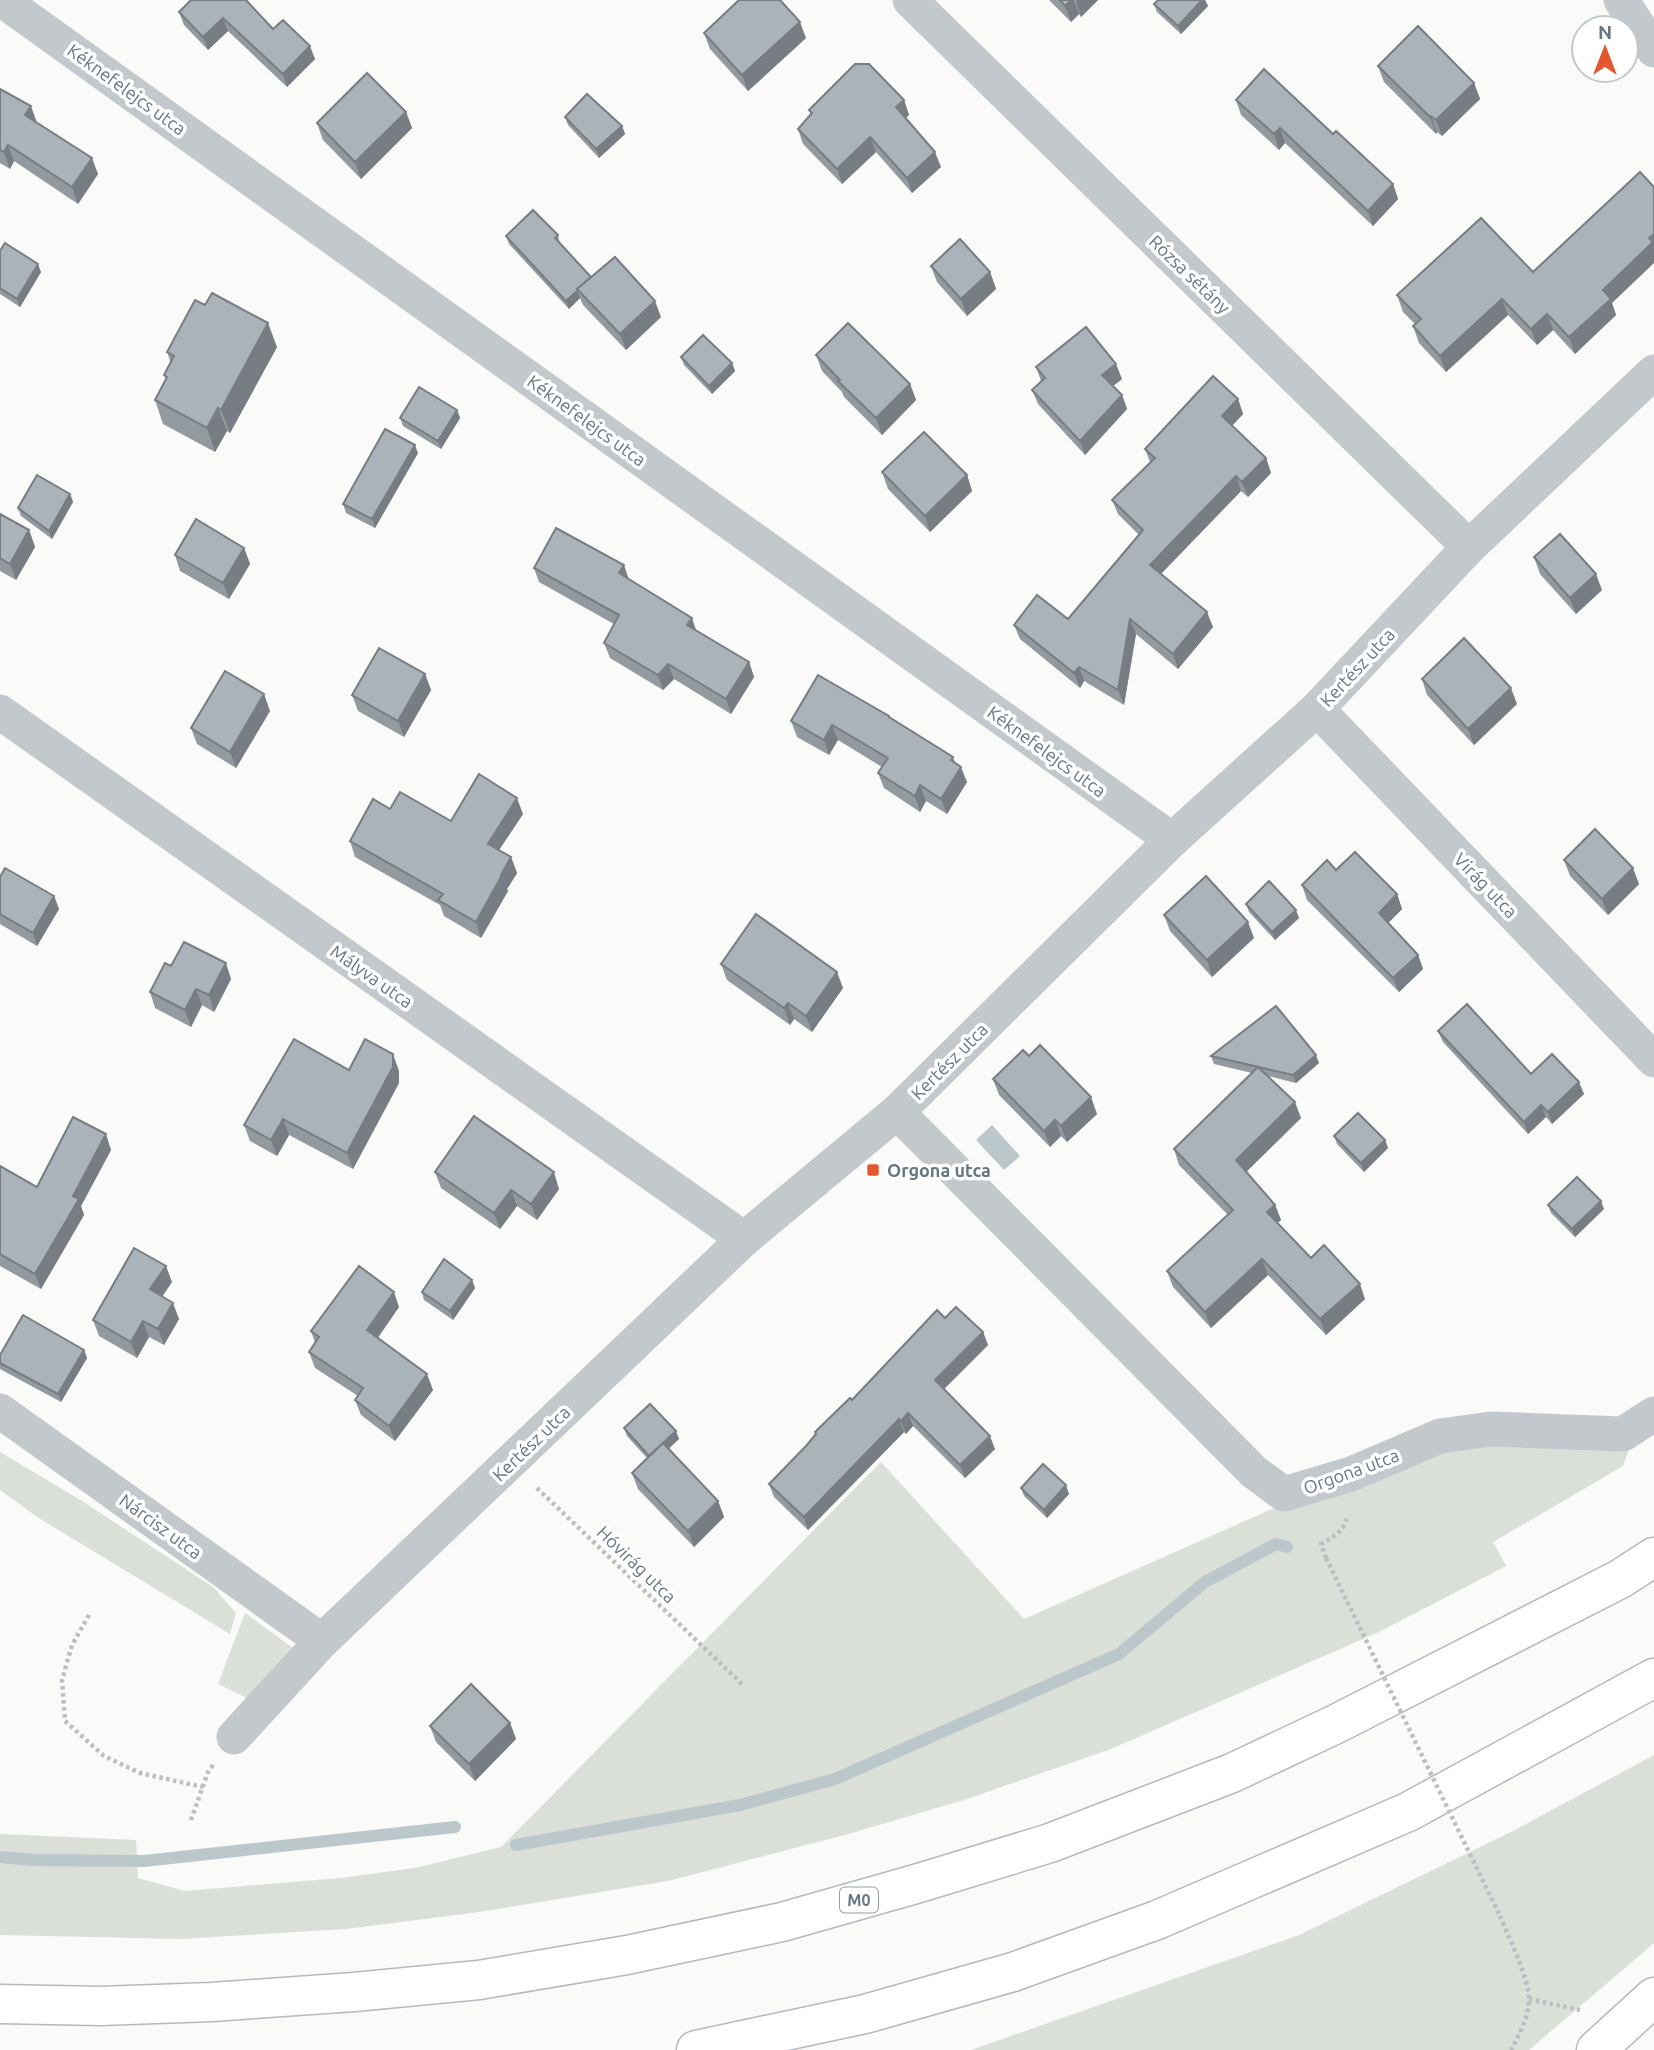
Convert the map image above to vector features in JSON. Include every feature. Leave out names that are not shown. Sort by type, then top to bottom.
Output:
[{"type":"main road","name":"M0","points":[[0,2004],[100,2006],[212,2002],[479,1980],[626,1955],[794,1918],[1050,1843],[1232,1773],[1336,1724],[1620,1578],[1654,1557]]},
{"type":"main road","points":[[696,2050],[865,2014],[1013,1972],[1157,1920],[1408,1812],[1654,1678]]},
{"type":"main road","points":[[1596,2050],[1654,1997]]},
{"type":"street","name":"Kéknefelejcs utca","points":[[2,0],[1172,840]]},
{"type":"street","name":"Rózsa sétány","points":[[910,0],[1469,547]]},
{"type":"street","points":[[1621,0],[1654,50]]},
{"type":"street","name":"Kertész utca","points":[[234,1737],[322,1641],[744,1239],[897,1112],[1172,840],[1317,709],[1469,547],[1654,372]]},
{"type":"street","name":"Virág utca","points":[[1317,709],[1654,1060]]},
{"type":"street","name":"Mályva utca","points":[[0,712],[744,1239]]},
{"type":"street","name":"Orgona utca","points":[[897,1112],[1254,1472],[1284,1494],[1351,1474],[1440,1436],[1491,1429],[1623,1434],[1654,1414]]},
{"type":"street","name":"Nárcisz utca","points":[[0,1411],[322,1641]]},
{"type":"path","name":"Hóvirág utca","points":[[511,1463],[744,1686]]},
{"type":"path","points":[[1326,1558],[1500,1916],[1526,1982],[1529,1999],[1524,2024],[1511,2050]]},
{"type":"path","points":[[89,1615],[72,1645],[62,1680],[65,1721],[104,1756],[140,1773],[203,1787]]},
{"type":"path","points":[[191,1819],[208,1772],[234,1737]]},
{"type":"path","points":[[1529,1999],[1588,2012]]},
{"type":"shaded area","points":[[992,1125],[1020,1156],[1004,1170],[976,1140]]},
{"type":"shaded area","points":[[1494,1437],[1629,1449],[1623,1466],[1493,1542],[1506,1566],[1379,1632],[1111,1749],[964,1800],[845,1835],[668,1881],[479,1912],[346,1929],[181,1939],[0,1935],[0,1834],[136,1840],[138,1878],[185,1891],[340,1878],[415,1868],[501,1847],[881,1462],[1024,1619],[1351,1474]]},
{"type":"shaded area","points":[[0,1452],[82,1501],[213,1587],[236,1613],[230,1634],[37,1517],[0,1490]]},
{"type":"shaded area","points":[[245,1613],[293,1648],[259,1704],[218,1684]]},
{"type":"shaded area","points":[[1654,1755],[1654,1943],[1529,2050],[971,2050],[1299,1935],[1513,1831]]},
{"type":"building","points":[[191,0],[246,0],[273,29],[283,20],[310,46],[283,74],[223,18],[203,37],[179,12]]},
{"type":"building","points":[[739,0],[780,0],[800,22],[742,75],[704,33]]},
{"type":"building","points":[[1060,0],[1071,0],[1065,6]]},
{"type":"building","points":[[1158,0],[1202,0],[1178,26],[1154,4]]},
{"type":"building","points":[[1418,26],[1474,83],[1436,120],[1378,66]]},
{"type":"building","points":[[855,64],[869,64],[904,100],[896,107],[935,152],[907,178],[870,137],[837,169],[798,129],[812,113],[809,110]]},
{"type":"building","points":[[1264,69],[1333,134],[1336,131],[1393,184],[1368,211],[1280,128],[1274,134],[1236,100]]},
{"type":"building","points":[[367,73],[406,112],[355,162],[317,123]]},
{"type":"building","points":[[0,89],[31,106],[25,115],[92,158],[72,187],[8,145],[4,152],[0,150]]},
{"type":"building","points":[[587,94],[622,126],[596,149],[565,117]]},
{"type":"building","points":[[1640,172],[1654,187],[1654,234],[1649,238],[1653,242],[1603,290],[1611,299],[1569,337],[1547,314],[1531,329],[1502,299],[1440,356],[1413,326],[1421,319],[1397,295],[1481,218],[1533,272]]},
{"type":"building","points":[[533,210],[558,235],[555,238],[591,277],[566,301],[506,236]]},
{"type":"building","points":[[960,239],[990,272],[961,299],[931,266]]},
{"type":"building","points":[[5,243],[38,264],[17,299],[0,288],[0,251]]},
{"type":"building","points":[[615,257],[655,301],[620,334],[577,289]]},
{"type":"building","points":[[212,293],[268,323],[221,410],[218,408],[207,428],[155,400],[174,356],[167,352],[195,300],[205,305]]},
{"type":"building","points":[[848,323],[910,384],[876,418],[816,355]]},
{"type":"building","points":[[1086,327],[1116,364],[1102,375],[1122,395],[1080,441],[1032,390],[1045,378],[1036,367]]},
{"type":"building","points":[[703,335],[732,363],[709,386],[681,357]]},
{"type":"building","points":[[1213,376],[1238,399],[1222,416],[1266,458],[1242,482],[1236,476],[1150,565],[1207,612],[1173,654],[1130,619],[1118,690],[1079,667],[1074,673],[1014,625],[1037,595],[1068,619],[1143,530],[1112,500],[1155,458],[1145,449]]},
{"type":"building","points":[[419,387],[457,410],[438,441],[400,418]]},
{"type":"building","points":[[385,429],[415,445],[372,519],[343,504]]},
{"type":"building","points":[[924,432],[967,475],[925,516],[882,472]]},
{"type":"building","points":[[37,475],[70,494],[49,531],[18,508]]},
{"type":"building","points":[[0,514],[29,530],[10,564],[0,558]]},
{"type":"building","points":[[196,519],[244,548],[223,583],[175,555]]},
{"type":"building","points":[[556,528],[624,565],[619,573],[692,618],[687,625],[749,662],[726,699],[668,664],[658,675],[604,643],[619,615],[534,568]]},
{"type":"building","points":[[1560,534],[1596,574],[1570,598],[1534,557]]},
{"type":"building","points":[[1464,638],[1511,688],[1468,729],[1422,679]]},
{"type":"building","points":[[379,648],[425,674],[398,721],[352,695]]},
{"type":"building","points":[[225,671],[264,694],[230,752],[191,728]]},
{"type":"building","points":[[818,675],[953,757],[951,760],[961,767],[941,799],[920,785],[915,796],[878,773],[888,758],[832,725],[824,740],[791,721]]},
{"type":"building","points":[[479,774],[517,798],[488,844],[511,857],[476,922],[438,900],[443,894],[350,841],[373,799],[390,809],[400,792],[451,821]]},
{"type":"building","points":[[1595,829],[1633,868],[1602,899],[1564,860]]},
{"type":"building","points":[[1355,852],[1397,894],[1379,913],[1418,955],[1393,978],[1302,885],[1327,860],[1336,870]]},
{"type":"building","points":[[5,868],[54,896],[33,933],[0,914],[0,877]]},
{"type":"building","points":[[1206,876],[1248,922],[1207,960],[1164,915]]},
{"type":"building","points":[[1269,881],[1296,910],[1272,932],[1246,904]]},
{"type":"building","points":[[756,914],[837,972],[806,1016],[788,1003],[784,1008],[721,964]]},
{"type":"building","points":[[184,942],[226,963],[209,995],[196,989],[185,1010],[150,992],[165,963],[171,966]]},
{"type":"building","points":[[1467,1004],[1531,1074],[1552,1054],[1579,1082],[1548,1112],[1541,1105],[1524,1122],[1438,1031]]},
{"type":"building","points":[[1276,1006],[1316,1055],[1293,1075],[1211,1056]]},
{"type":"building","points":[[294,1039],[349,1070],[365,1039],[393,1054],[393,1067],[347,1153],[283,1119],[271,1140],[244,1125]]},
{"type":"building","points":[[1040,1045],[1091,1097],[1061,1126],[1055,1120],[1044,1131],[993,1079],[1023,1050],[1029,1056]]},
{"type":"building","points":[[1258,1067],[1295,1102],[1236,1160],[1275,1205],[1267,1212],[1311,1258],[1324,1245],[1360,1284],[1320,1319],[1262,1259],[1205,1312],[1167,1271],[1233,1210],[1174,1149]]},
{"type":"building","points":[[1358,1113],[1385,1140],[1361,1163],[1334,1136]]},
{"type":"building","points":[[474,1116],[554,1172],[531,1204],[511,1190],[494,1213],[435,1172]]},
{"type":"building","points":[[73,1117],[106,1134],[73,1196],[79,1199],[35,1274],[0,1254],[0,1166],[37,1187]]},
{"type":"building","points":[[1577,1177],[1601,1201],[1572,1229],[1548,1205]]},
{"type":"building","points":[[134,1248],[166,1266],[150,1289],[173,1303],[158,1329],[143,1321],[131,1342],[93,1320]]},
{"type":"building","points":[[444,1259],[472,1280],[450,1311],[422,1292]]},
{"type":"building","points":[[359,1266],[394,1292],[367,1330],[427,1374],[389,1426],[355,1400],[363,1388],[309,1352],[319,1337],[311,1331]]},
{"type":"building","points":[[956,1307],[983,1332],[935,1380],[990,1436],[960,1465],[908,1413],[901,1421],[899,1419],[804,1517],[769,1484],[806,1446],[815,1432],[850,1398],[852,1400],[937,1310],[945,1318]]},
{"type":"building","points":[[23,1315],[84,1350],[58,1394],[0,1363],[0,1355]]},
{"type":"building","points":[[650,1404],[676,1431],[649,1456],[624,1428]]},
{"type":"building","points":[[663,1443],[718,1501],[688,1531],[632,1473]]},
{"type":"building","points":[[1043,1464],[1066,1485],[1044,1510],[1021,1488]]},
{"type":"building","points":[[471,1684],[510,1723],[469,1764],[430,1726]]},
{"type":"waterway","points":[[516,1845],[740,1805],[835,1779],[1119,1654],[1205,1582],[1276,1544],[1287,1547]]},
{"type":"waterway","points":[[0,1857],[144,1861],[455,1827]]},
{"type":"place","name":"Orgona utca","points":[[873,1170]]}]
